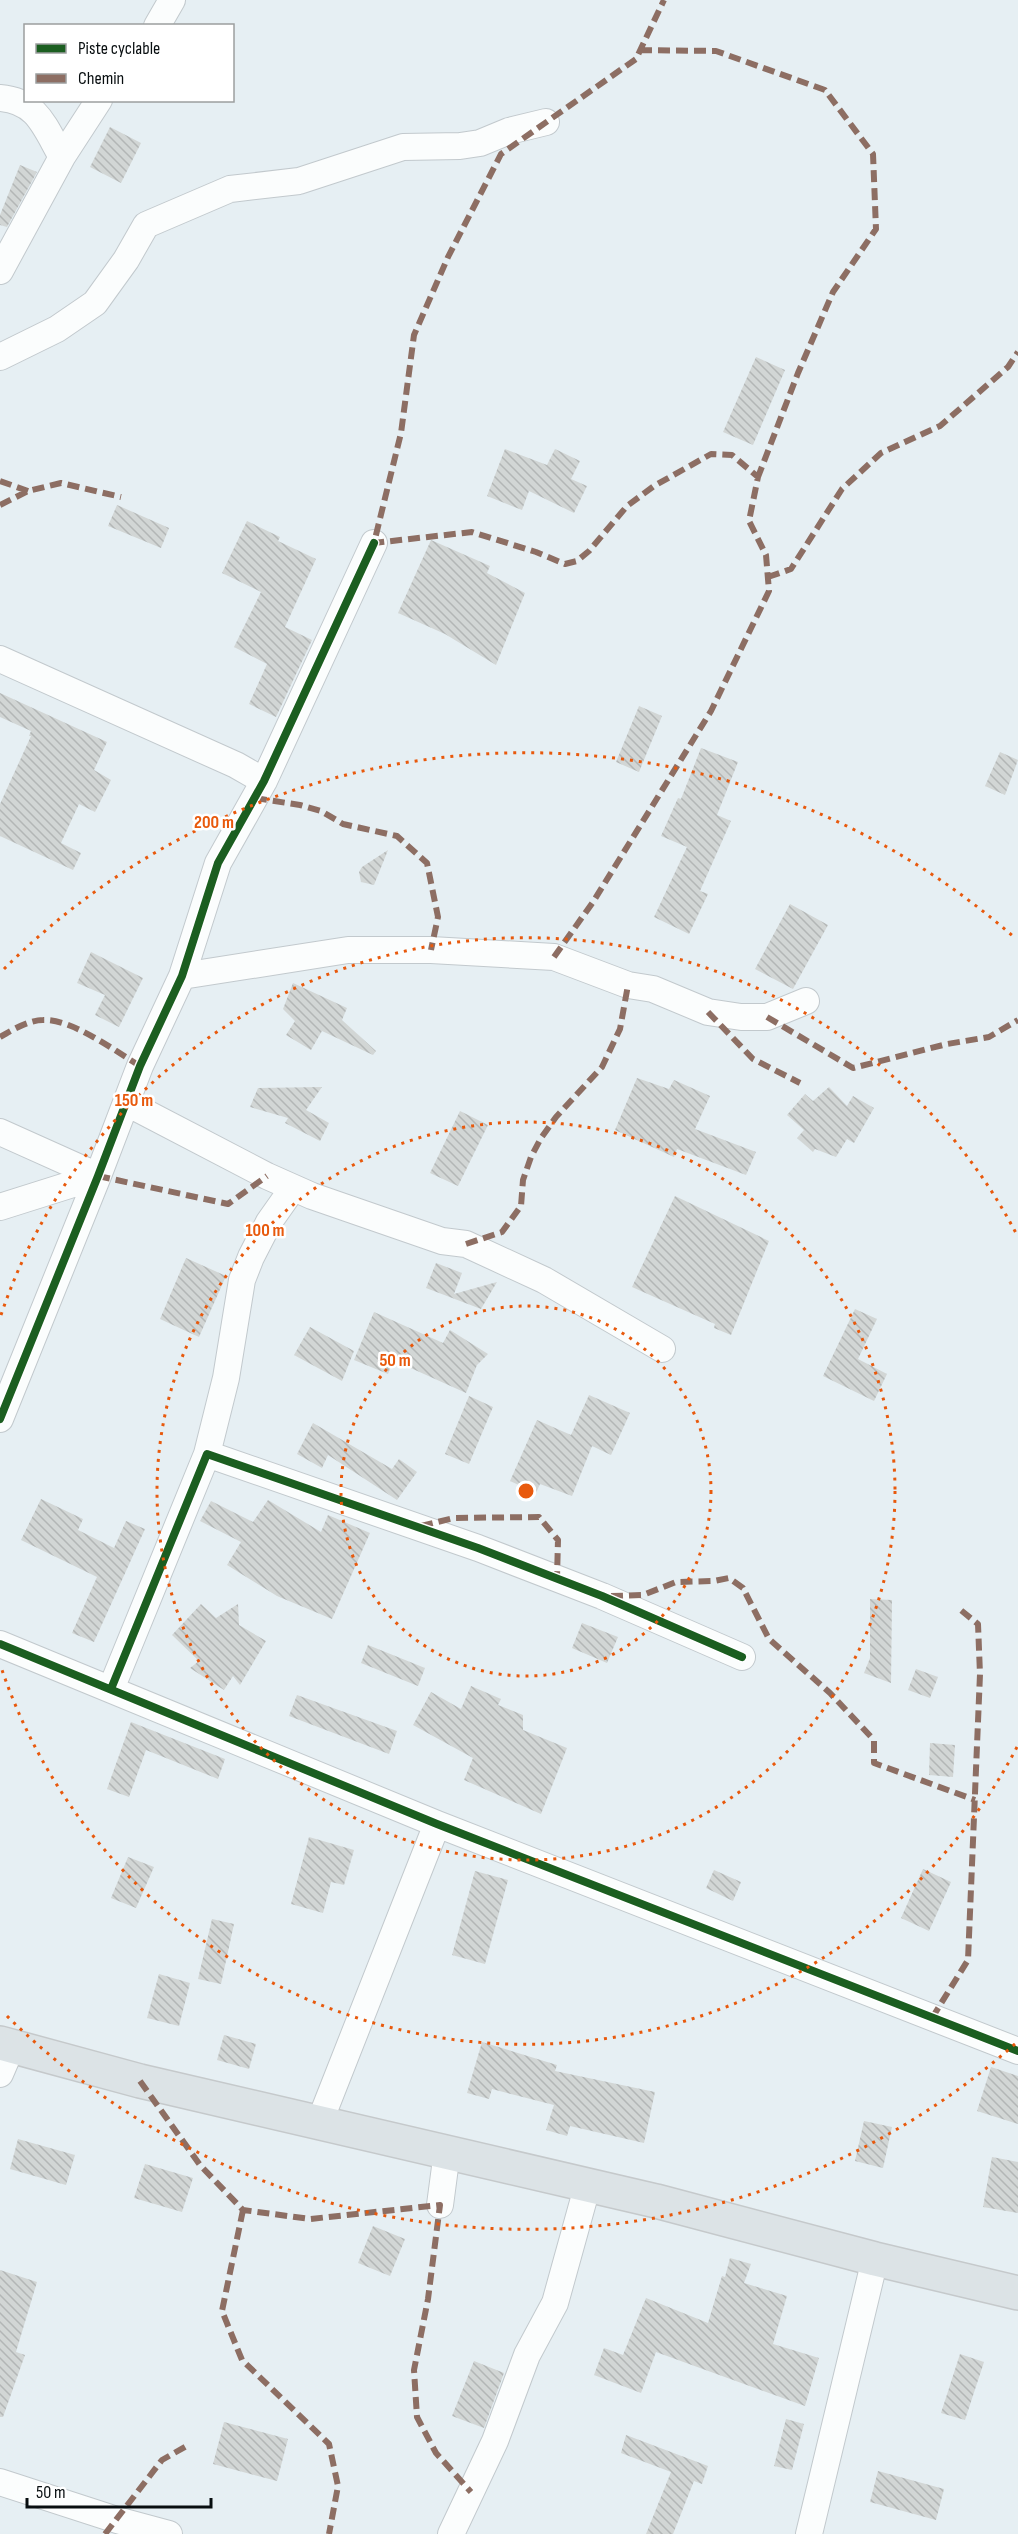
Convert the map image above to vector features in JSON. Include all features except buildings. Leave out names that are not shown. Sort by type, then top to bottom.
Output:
[{"type":"main road","points":[[4,2054],[320,2121],[588,2184],[875,2259],[1018,2293]]},
{"type":"street","points":[[158,24],[172,0]]},
{"type":"street","points":[[0,99],[8,99],[34,109],[62,157]]},
{"type":"street","points":[[0,271],[62,157],[98,102]]},
{"type":"street","points":[[0,357],[57,329],[95,303],[126,260],[146,225],[230,189],[299,181],[403,147],[460,146],[480,143],[510,131],[546,122]]},
{"type":"street","points":[[0,1419],[140,1066],[182,976],[218,863],[264,781],[374,543]]},
{"type":"street","points":[[0,659],[236,765],[264,781]]},
{"type":"street","points":[[182,976],[348,951],[430,950],[554,957],[628,985],[653,988],[708,1012],[741,1017],[767,1017],[806,1001]]},
{"type":"street","points":[[127,1103],[293,1188],[442,1241],[466,1244],[544,1280],[662,1349]]},
{"type":"street","points":[[0,1132],[98,1176]]},
{"type":"street","points":[[0,1207],[98,1176]]},
{"type":"street","points":[[111,1689],[207,1454],[226,1378],[242,1280],[264,1230],[293,1188]]},
{"type":"street","points":[[207,1454],[478,1548],[602,1596],[742,1658]]},
{"type":"street","points":[[0,1644],[436,1824],[1018,2052]]},
{"type":"street","points":[[320,2121],[436,1824]]},
{"type":"street","points":[[441,2205],[447,2152]]},
{"type":"street","points":[[451,2534],[495,2440],[527,2355],[555,2303],[588,2184]]},
{"type":"street","points":[[809,2534],[875,2259]]},
{"type":"street","points":[[0,2482],[117,2520],[169,2534]]},
{"type":"marked path","points":[[554,957],[593,902],[711,711],[769,591],[766,555],[749,521],[758,477],[732,455],[711,454],[654,486],[627,506],[589,551],[577,561],[565,564],[536,552],[472,532],[374,543],[401,433],[414,335],[448,257],[501,154],[636,59],[664,0]]},
{"type":"marked path","points":[[640,50],[716,51],[825,90],[873,154],[876,229],[833,292],[798,373],[758,477]]},
{"type":"marked path","points":[[768,577],[791,569],[842,489],[881,453],[940,426],[1008,367],[1018,352]]},
{"type":"marked path","points":[[0,481],[28,491]]},
{"type":"marked path","points":[[0,505],[28,491],[61,483],[121,497]]},
{"type":"marked path","points":[[255,798],[300,805],[321,811],[343,824],[397,836],[427,863],[438,917],[431,950]]},
{"type":"marked path","points":[[466,1244],[502,1232],[521,1206],[523,1180],[531,1157],[556,1117],[602,1067],[620,1029],[628,985]]},
{"type":"marked path","points":[[708,1012],[753,1059],[800,1083]]},
{"type":"marked path","points":[[767,1017],[853,1068],[947,1044],[989,1037],[1018,1020]]},
{"type":"marked path","points":[[0,1037],[32,1022],[55,1021],[80,1030],[140,1066]]},
{"type":"marked path","points":[[98,1176],[228,1204],[267,1176]]},
{"type":"marked path","points":[[421,1526],[454,1518],[539,1517],[558,1540],[557,1578]]},
{"type":"marked path","points":[[611,1596],[643,1595],[676,1582],[714,1581],[729,1578],[743,1588],[769,1639],[830,1693],[874,1740],[874,1763],[975,1800]]},
{"type":"marked path","points":[[932,2018],[968,1960],[980,1674],[978,1624],[957,1607]]},
{"type":"marked path","points":[[140,2081],[200,2165],[243,2210],[310,2219],[440,2205],[428,2299],[414,2370],[417,2417],[436,2453],[471,2492]]},
{"type":"marked path","points":[[243,2210],[222,2311],[242,2360],[329,2444],[338,2486],[329,2534]]},
{"type":"marked path","points":[[105,2534],[162,2460],[190,2444]]},
{"type":"cycle path","points":[[0,1419],[140,1066],[182,976],[218,863],[264,781],[374,543]]},
{"type":"cycle path","points":[[111,1689],[207,1454],[478,1548],[602,1596],[742,1657]]},
{"type":"cycle path","points":[[0,1644],[437,1824],[1018,2051]]}]
